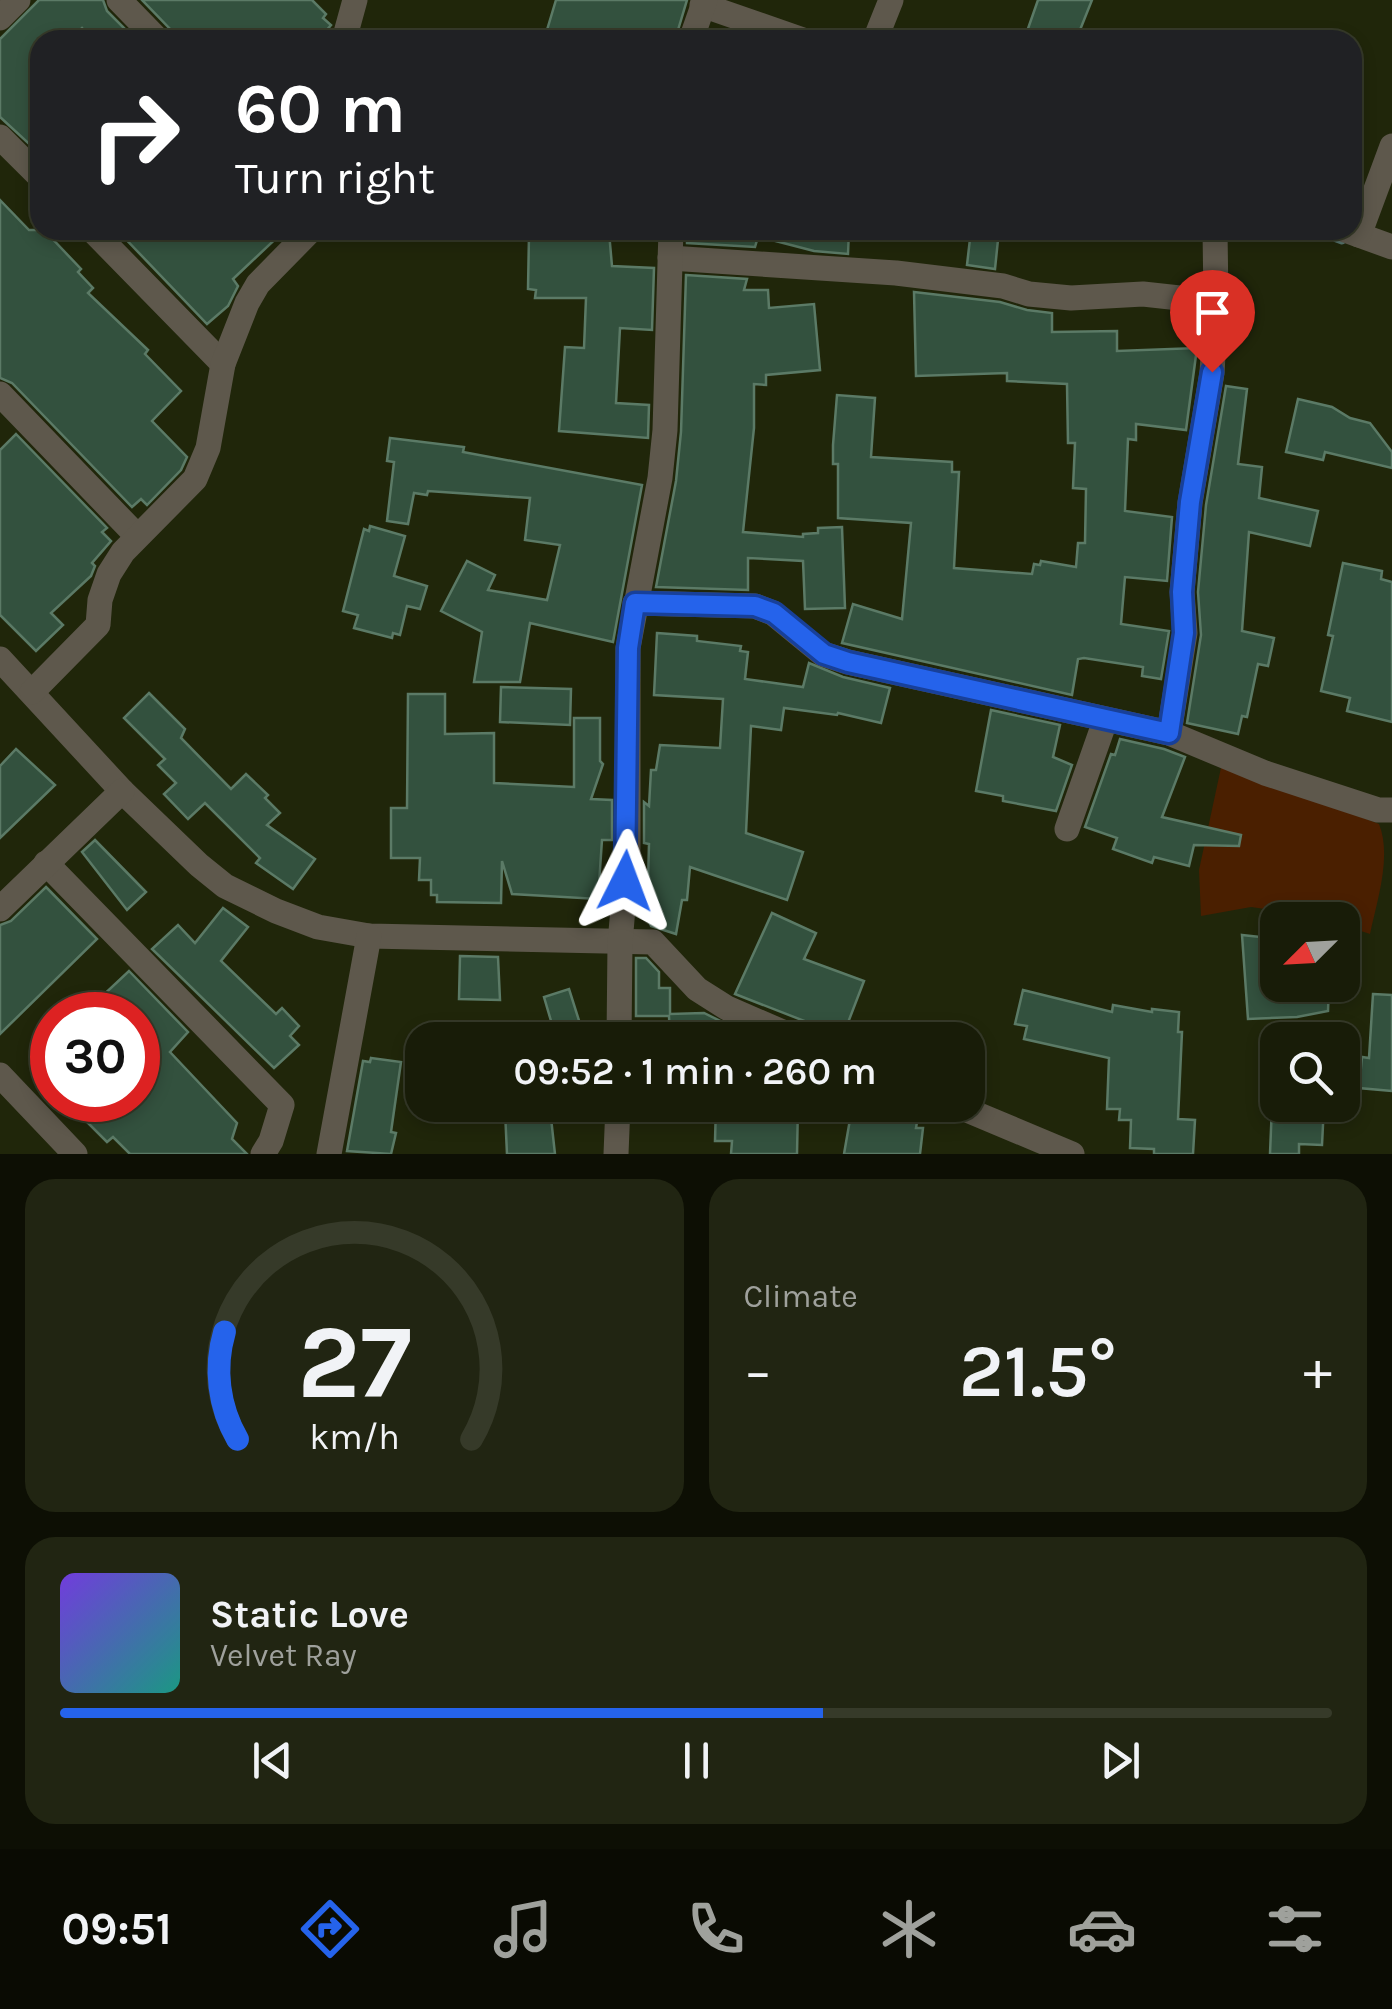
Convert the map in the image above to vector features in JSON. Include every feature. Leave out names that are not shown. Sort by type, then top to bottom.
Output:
[{"type":"street","points":[[0,18],[18,0]]},
{"type":"street","points":[[119,0],[148,30]]},
{"type":"street","points":[[346,30],[354,0]]},
{"type":"street","points":[[879,30],[890,0]]},
{"type":"street","points":[[694,30],[704,2],[777,30]]},
{"type":"street","points":[[0,137],[30,168]]},
{"type":"street","points":[[1362,210],[1392,146]]},
{"type":"street","points":[[1362,236],[1392,247]]},
{"type":"street","points":[[102,240],[224,364]]},
{"type":"street","points":[[32,692],[98,626],[100,600],[109,574],[137,536],[195,479],[204,463],[224,364],[247,303],[258,284],[300,240]]},
{"type":"street","points":[[620,1022],[620,943],[628,850],[628,648],[664,446],[671,240]]},
{"type":"street","points":[[1169,733],[1184,633],[1182,592],[1190,502],[1212,372],[1215,240]]},
{"type":"street","points":[[670,258],[896,274],[1071,298],[1143,294],[1216,302]]},
{"type":"street","points":[[0,394],[137,536]]},
{"type":"street","points":[[635,603],[755,606],[784,621],[824,654],[848,662],[1169,733],[1283,779],[1378,810],[1392,810]]},
{"type":"street","points":[[0,659],[122,791],[225,886],[318,927],[369,936],[653,942],[697,989],[726,1008],[759,1022]]},
{"type":"street","points":[[1067,829],[1104,721]]},
{"type":"street","points":[[0,909],[122,791]]},
{"type":"street","points":[[46,864],[282,1105],[263,1154]]},
{"type":"street","points":[[329,1154],[369,936]]},
{"type":"street","points":[[0,1076],[76,1154]]},
{"type":"street","points":[[985,1118],[1072,1154]]},
{"type":"street","points":[[616,1154],[617,1122]]},
{"type":"shaded area","points":[[1222,763],[1379,824],[1383,837],[1384,864],[1370,934],[1360,931],[1360,902],[1260,902],[1260,908],[1201,916],[1199,870]]},
{"type":"building","points":[[39,0],[103,0],[107,11],[126,30],[30,30],[30,145],[0,117],[0,39]]},
{"type":"building","points":[[142,0],[312,0],[331,25],[327,30],[170,29]]},
{"type":"building","points":[[556,0],[687,0],[678,30],[547,30]]},
{"type":"building","points":[[1038,0],[1092,0],[1080,30],[1028,30]]},
{"type":"building","points":[[0,200],[30,230],[30,240],[53,240],[81,269],[78,272],[93,288],[88,293],[148,350],[145,354],[181,391],[152,421],[187,457],[181,470],[147,505],[141,499],[132,507],[12,383],[0,378]]},
{"type":"building","points":[[127,240],[274,240],[233,279],[238,286],[228,306],[207,324]]},
{"type":"building","points":[[529,240],[610,240],[612,266],[654,268],[652,330],[620,328],[616,403],[649,405],[648,438],[559,431],[565,347],[584,348],[586,298],[535,298],[536,290],[528,289]]},
{"type":"building","points":[[687,240],[757,240],[755,247]]},
{"type":"building","points":[[772,240],[849,240],[848,254],[814,251]]},
{"type":"building","points":[[970,240],[998,240],[995,269],[967,265]]},
{"type":"building","points":[[686,275],[747,279],[744,290],[768,290],[769,308],[814,304],[820,370],[766,375],[766,385],[754,384],[754,428],[743,532],[803,537],[818,533],[818,528],[842,527],[845,608],[805,609],[803,561],[748,558],[748,590],[656,587],[681,432]]},
{"type":"building","points":[[914,292],[1000,302],[1052,313],[1052,332],[1117,331],[1117,351],[1197,348],[1186,430],[1136,424],[1136,440],[1128,439],[1125,511],[1172,517],[1167,581],[1125,577],[1121,624],[1169,631],[1161,679],[1142,676],[1143,667],[1078,659],[1072,695],[842,643],[853,604],[902,619],[911,523],[838,518],[838,464],[833,464],[837,395],[875,398],[871,457],[952,462],[952,472],[959,472],[954,568],[1032,574],[1034,564],[1040,565],[1041,561],[1076,567],[1078,543],[1085,543],[1086,489],[1073,488],[1075,443],[1068,443],[1067,384],[1007,381],[1007,373],[916,376]]},
{"type":"building","points":[[1226,386],[1247,389],[1238,464],[1262,467],[1259,498],[1318,511],[1310,546],[1249,532],[1242,631],[1274,638],[1268,666],[1258,664],[1247,717],[1242,716],[1238,734],[1187,723],[1201,635],[1198,592],[1206,505]]},
{"type":"building","points":[[1298,399],[1332,407],[1350,418],[1370,423],[1392,452],[1392,468],[1325,452],[1323,460],[1286,452]]},
{"type":"building","points":[[16,434],[107,528],[102,532],[111,541],[92,563],[95,566],[91,576],[51,613],[63,625],[36,651],[0,615],[0,450]]},
{"type":"building","points":[[390,438],[464,447],[463,452],[642,485],[613,642],[530,623],[520,682],[474,682],[482,632],[441,611],[467,561],[495,575],[488,590],[547,600],[560,545],[525,540],[530,498],[414,493],[408,524],[387,521],[394,462],[387,461]]},
{"type":"building","points":[[370,526],[405,536],[394,576],[427,586],[420,609],[407,606],[400,635],[393,633],[392,638],[354,628],[358,615],[343,611],[364,529],[369,531]]},
{"type":"building","points":[[1343,563],[1382,571],[1381,579],[1392,582],[1392,722],[1347,711],[1350,698],[1321,691]]},
{"type":"building","points":[[657,633],[697,636],[697,641],[741,646],[740,651],[748,652],[745,679],[803,687],[809,663],[843,677],[890,688],[881,723],[838,713],[784,708],[781,730],[751,726],[746,833],[803,852],[787,900],[690,867],[687,900],[682,900],[676,934],[651,926],[647,916],[649,844],[644,843],[644,802],[649,806],[651,770],[656,770],[660,745],[720,748],[723,699],[654,695]]},
{"type":"building","points":[[501,687],[571,689],[570,725],[500,722]]},
{"type":"building","points":[[149,693],[185,729],[181,738],[231,789],[246,774],[268,795],[265,798],[280,813],[267,825],[315,859],[293,889],[256,863],[260,858],[205,803],[188,819],[164,794],[176,783],[158,765],[165,759],[124,718]]},
{"type":"building","points":[[408,694],[445,694],[445,734],[494,733],[494,783],[574,787],[574,718],[600,718],[603,764],[591,799],[612,800],[612,840],[602,840],[598,899],[512,894],[502,861],[501,903],[437,902],[437,895],[431,895],[431,880],[419,880],[420,858],[391,858],[391,808],[407,808]]},
{"type":"building","points":[[991,710],[1060,725],[1053,757],[1072,765],[1056,811],[1003,801],[1003,796],[976,791]]},
{"type":"building","points":[[1120,739],[1185,757],[1162,817],[1241,835],[1239,846],[1194,845],[1189,866],[1154,857],[1152,863],[1113,849],[1117,838],[1085,827]]},
{"type":"building","points":[[16,749],[55,785],[0,838],[0,766]]},
{"type":"building","points":[[95,840],[146,892],[127,910],[82,852]]},
{"type":"building","points":[[46,887],[97,939],[43,992],[30,992],[30,1005],[0,1034],[0,925],[11,921]]},
{"type":"building","points":[[223,908],[248,927],[221,961],[276,1014],[282,1008],[299,1026],[290,1036],[299,1045],[274,1068],[152,949],[178,925],[195,943]]},
{"type":"building","points":[[772,913],[816,933],[804,959],[864,981],[848,1022],[807,1022],[735,994]]},
{"type":"building","points":[[1242,935],[1260,937],[1260,1002],[1328,1002],[1328,1011],[1248,1019]]},
{"type":"building","points":[[460,956],[498,957],[500,1000],[459,999]]},
{"type":"building","points":[[636,958],[646,958],[659,972],[659,988],[670,988],[670,1014],[704,1013],[722,1022],[669,1022],[669,1016],[636,1016]]},
{"type":"building","points":[[129,971],[149,992],[107,992]]},
{"type":"building","points":[[569,989],[579,1022],[551,1022],[544,997]]},
{"type":"building","points":[[1023,990],[1112,1012],[1113,1005],[1179,1012],[1178,1032],[1182,1032],[1178,1119],[1195,1120],[1193,1154],[1154,1154],[1154,1149],[1130,1148],[1131,1120],[1119,1120],[1120,1109],[1107,1109],[1109,1058],[1024,1039],[1027,1026],[1015,1024]]},
{"type":"building","points":[[1373,994],[1392,995],[1392,1091],[1360,1088],[1362,1057],[1369,1058]]},
{"type":"building","points":[[160,1003],[188,1032],[170,1052],[237,1123],[232,1139],[247,1154],[130,1154],[113,1137],[107,1142],[87,1122],[160,1122]]},
{"type":"building","points":[[371,1058],[401,1062],[391,1154],[347,1151],[363,1061],[370,1062]]},
{"type":"building","points":[[506,1122],[551,1122],[555,1154],[507,1154]]},
{"type":"building","points":[[716,1122],[798,1122],[797,1154],[731,1154],[732,1141],[715,1141]]},
{"type":"building","points":[[850,1122],[917,1122],[916,1128],[923,1128],[920,1154],[844,1154]]},
{"type":"building","points":[[1271,1122],[1323,1122],[1322,1145],[1299,1144],[1299,1154],[1270,1154]]},
{"type":"route","points":[[625,881],[628,648],[635,603],[755,606],[774,613],[824,654],[848,662],[1169,733],[1184,633],[1182,592],[1190,502],[1212,372]]}]
